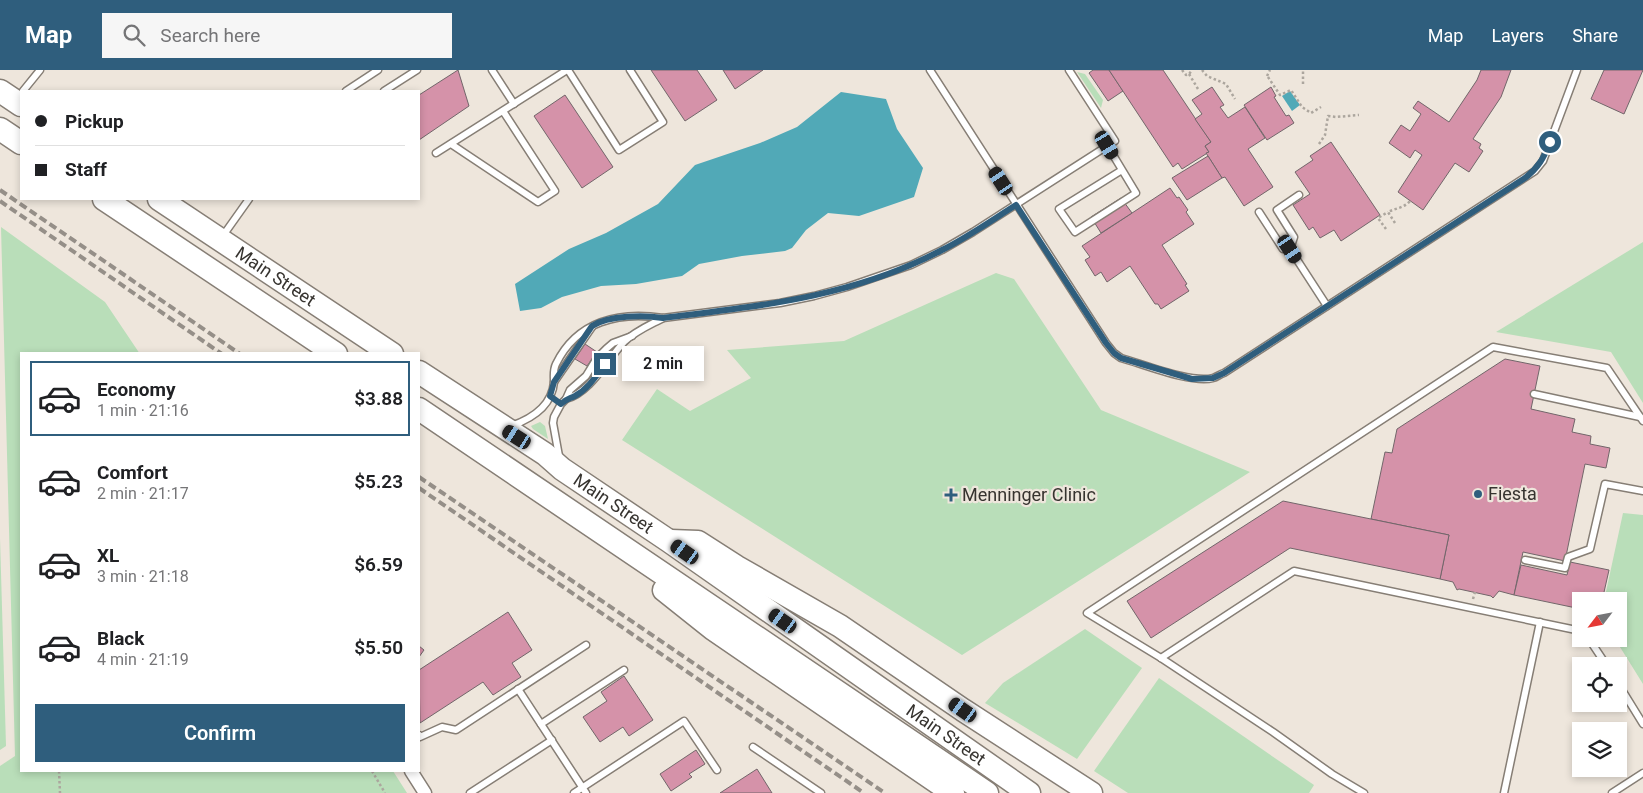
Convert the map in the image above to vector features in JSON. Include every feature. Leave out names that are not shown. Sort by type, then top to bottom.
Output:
[{"type":"highway","points":[[0,129],[20,142]]},
{"type":"highway","name":"Main Street","points":[[105,200],[333,352]]},
{"type":"highway","name":"Main Street","points":[[160,200],[389,352]]},
{"type":"highway","name":"Main Street","points":[[420,373],[545,454],[562,469],[669,541],[1029,793]]},
{"type":"highway","name":"Main Street","points":[[420,410],[987,793]]},
{"type":"highway","points":[[528,482],[712,629],[953,793]]},
{"type":"highway","points":[[669,541],[698,542],[737,567],[840,626],[963,710],[1091,793]]},
{"type":"street","points":[[412,772],[426,793]]},
{"type":"lane","points":[[22,90],[40,70]]},
{"type":"lane","points":[[348,90],[378,70]]},
{"type":"lane","points":[[386,90],[417,70]]},
{"type":"lane","points":[[492,70],[514,104]]},
{"type":"lane","points":[[436,154],[568,70],[619,150],[663,122],[630,70]]},
{"type":"lane","points":[[930,70],[1114,353],[1121,358],[1192,379],[1213,378],[1224,373],[1535,171],[1543,161],[1577,70]]},
{"type":"lane","points":[[503,428],[534,416],[545,405],[554,382],[553,376],[556,362],[574,339],[585,329],[603,320],[651,316],[663,318],[780,303],[847,288],[942,250],[1016,205],[1115,141],[1070,70]]},
{"type":"lane","points":[[451,144],[538,202],[555,191],[504,110]]},
{"type":"lane","points":[[1107,145],[1136,193],[1075,232],[1060,209],[1122,170]]},
{"type":"lane","points":[[1290,249],[1294,237],[1277,210],[1299,195]]},
{"type":"lane","points":[[220,240],[248,200]]},
{"type":"lane","points":[[1259,212],[1283,249],[1290,249]]},
{"type":"lane","points":[[1290,249],[1326,306]]},
{"type":"lane","points":[[562,469],[553,423],[561,404],[566,399],[570,390],[586,376],[597,358],[613,343],[632,336],[663,318]]},
{"type":"lane","points":[[566,399],[574,397],[590,384],[605,364],[632,336]]},
{"type":"lane","points":[[1364,793],[1332,774],[1161,658],[1087,613],[1493,347],[1607,368],[1642,419]]},
{"type":"lane","points":[[1534,394],[1642,419]]},
{"type":"lane","points":[[550,396],[561,404]]},
{"type":"lane","points":[[1525,560],[1564,568],[1568,557],[1590,549],[1605,484],[1643,491]]},
{"type":"lane","points":[[1161,658],[1294,571],[1572,629]]},
{"type":"lane","points":[[1504,793],[1540,622]]},
{"type":"lane","points":[[420,737],[442,727],[456,730],[586,645]]},
{"type":"lane","points":[[541,724],[624,670]]},
{"type":"lane","points":[[518,689],[584,790]]},
{"type":"lane","points":[[1627,698],[1643,724]]},
{"type":"lane","points":[[574,793],[584,790],[684,721],[717,770]]},
{"type":"lane","points":[[470,793],[552,740]]},
{"type":"lane","points":[[753,747],[821,793]]},
{"type":"lane","points":[[1612,793],[1643,773]]},
{"type":"path","points":[[1182,70],[1184,75],[1189,74]]},
{"type":"path","points":[[1189,74],[1192,70]]},
{"type":"path","points":[[1202,70],[1207,76],[1226,84],[1235,99]]},
{"type":"path","points":[[1270,70],[1267,77],[1280,95],[1291,90],[1302,107],[1311,114],[1321,107]]},
{"type":"path","points":[[1303,84],[1304,70]]},
{"type":"path","points":[[1189,74],[1198,89]]},
{"type":"path","points":[[1319,144],[1325,135],[1328,116],[1340,117],[1358,114]]},
{"type":"path","points":[[1386,229],[1378,218],[1407,205],[1410,201]]},
{"type":"path","points":[[1388,212],[1395,223]]},
{"type":"path","points":[[58,772],[60,793]]},
{"type":"path","points":[[373,772],[385,793]]},
{"type":"green space","points":[[1077,72],[1085,74],[1103,100],[1101,108]]},
{"type":"green space","points":[[1,227],[105,302],[139,352],[20,352],[20,772],[394,772],[407,793],[0,793],[0,766],[15,756]]},
{"type":"green space","points":[[1643,242],[1643,403],[1611,352],[1496,332]]},
{"type":"green space","points":[[996,273],[1014,279],[1101,410],[1250,472],[962,655],[622,440],[657,389],[690,411],[751,378],[727,350],[844,341]]},
{"type":"green space","points":[[540,422],[545,426],[548,439],[531,426]]},
{"type":"green space","points":[[1623,513],[1643,515],[1643,684],[1621,648],[1628,648],[1628,592],[1606,592]]},
{"type":"green space","points":[[0,538],[6,746],[0,750]]},
{"type":"green space","points":[[1085,629],[1142,668],[1077,759],[985,703],[1003,683]]},
{"type":"green space","points":[[1159,678],[1314,785],[1309,793],[1128,793],[1094,771]]},
{"type":"water","points":[[1290,91],[1300,105],[1292,111],[1282,96]]},
{"type":"water","points":[[841,92],[886,99],[897,129],[923,168],[914,197],[859,216],[828,213],[806,230],[792,248],[785,251],[699,264],[682,276],[636,284],[601,286],[562,297],[541,308],[520,311],[515,284],[569,249],[606,233],[658,204],[695,165],[760,143],[797,127]]},
{"type":"building","points":[[458,70],[469,106],[420,139],[420,94]]},
{"type":"building","points":[[651,70],[697,70],[717,100],[685,121]]},
{"type":"building","points":[[723,70],[763,70],[735,89]]},
{"type":"building","points":[[1093,70],[1109,70],[1123,91],[1108,101],[1089,73]]},
{"type":"building","points":[[1109,70],[1163,70],[1211,142],[1205,146],[1209,152],[1182,169],[1178,163],[1173,167]]},
{"type":"building","points":[[1481,70],[1511,70],[1501,97],[1473,139],[1481,144],[1479,148],[1483,151],[1469,172],[1455,163],[1423,210],[1398,192],[1422,155],[1415,150],[1410,158],[1389,143],[1401,125],[1410,131],[1421,114],[1413,108],[1418,101],[1449,122],[1477,80]]},
{"type":"building","points":[[1604,70],[1643,70],[1624,114],[1591,99]]},
{"type":"building","points":[[1212,87],[1224,105],[1220,107],[1228,118],[1245,107],[1265,138],[1248,149],[1273,187],[1244,206],[1225,177],[1222,178],[1206,153],[1209,152],[1205,146],[1211,142],[1195,119],[1202,114],[1192,100]]},
{"type":"building","points":[[1271,87],[1276,96],[1274,97],[1286,116],[1289,115],[1294,123],[1267,140],[1244,105]]},
{"type":"building","points":[[565,95],[613,167],[582,188],[534,116]]},
{"type":"building","points":[[1331,142],[1380,215],[1341,241],[1334,230],[1320,238],[1313,227],[1309,230],[1293,205],[1310,194],[1295,172],[1313,160],[1310,156]]},
{"type":"building","points":[[1208,156],[1222,178],[1187,200],[1172,178]]},
{"type":"building","points":[[1170,188],[1188,210],[1186,212],[1194,224],[1162,245],[1187,284],[1185,285],[1189,291],[1161,309],[1158,304],[1155,304],[1130,266],[1107,282],[1101,272],[1095,276],[1085,260],[1090,257],[1082,246]]},
{"type":"building","points":[[1121,198],[1132,213],[1101,233],[1091,217]]},
{"type":"building","points":[[585,344],[597,352],[587,366],[575,359]]},
{"type":"building","name":"Fiesta","points":[[1505,359],[1540,366],[1531,409],[1575,419],[1572,432],[1591,436],[1590,444],[1610,448],[1606,468],[1585,464],[1565,561],[1523,552],[1514,595],[1499,591],[1493,598],[1491,596],[1457,590],[1453,582],[1440,579],[1449,535],[1371,519],[1385,452],[1392,453],[1397,429]]},
{"type":"building","points":[[1283,501],[1449,535],[1440,579],[1290,548],[1151,638],[1127,601]]},
{"type":"building","points":[[1570,562],[1609,570],[1604,592],[1572,592],[1572,607],[1514,595],[1521,565],[1567,575]]},
{"type":"building","points":[[508,612],[532,650],[512,663],[521,677],[493,695],[483,682],[420,723],[420,669]]},
{"type":"building","points":[[420,647],[424,650],[420,656]]},
{"type":"building","points":[[624,676],[653,720],[629,736],[623,727],[600,742],[583,717],[607,701],[601,692]]},
{"type":"building","points":[[696,750],[705,764],[689,774],[692,777],[671,791],[660,774]]},
{"type":"building","points":[[757,769],[772,793],[720,793]]},
{"type":"railway","points":[[0,190],[237,352]]},
{"type":"railway","points":[[0,201],[219,352]]},
{"type":"railway","points":[[420,478],[885,793]]},
{"type":"railway","points":[[420,489],[864,793]]},
{"type":"place","name":"Fiesta","points":[[1478,494]]},
{"type":"place","name":"Menninger Clinic","points":[[951,495]]},
{"type":"route","points":[[605,364],[590,384],[574,397],[566,399],[561,404],[550,396],[554,382],[592,326],[603,320],[636,316],[663,318],[780,303],[847,288],[942,250],[1016,205],[1114,353],[1121,358],[1192,379],[1213,378],[1224,373],[1535,171],[1543,161],[1550,142]]}]
